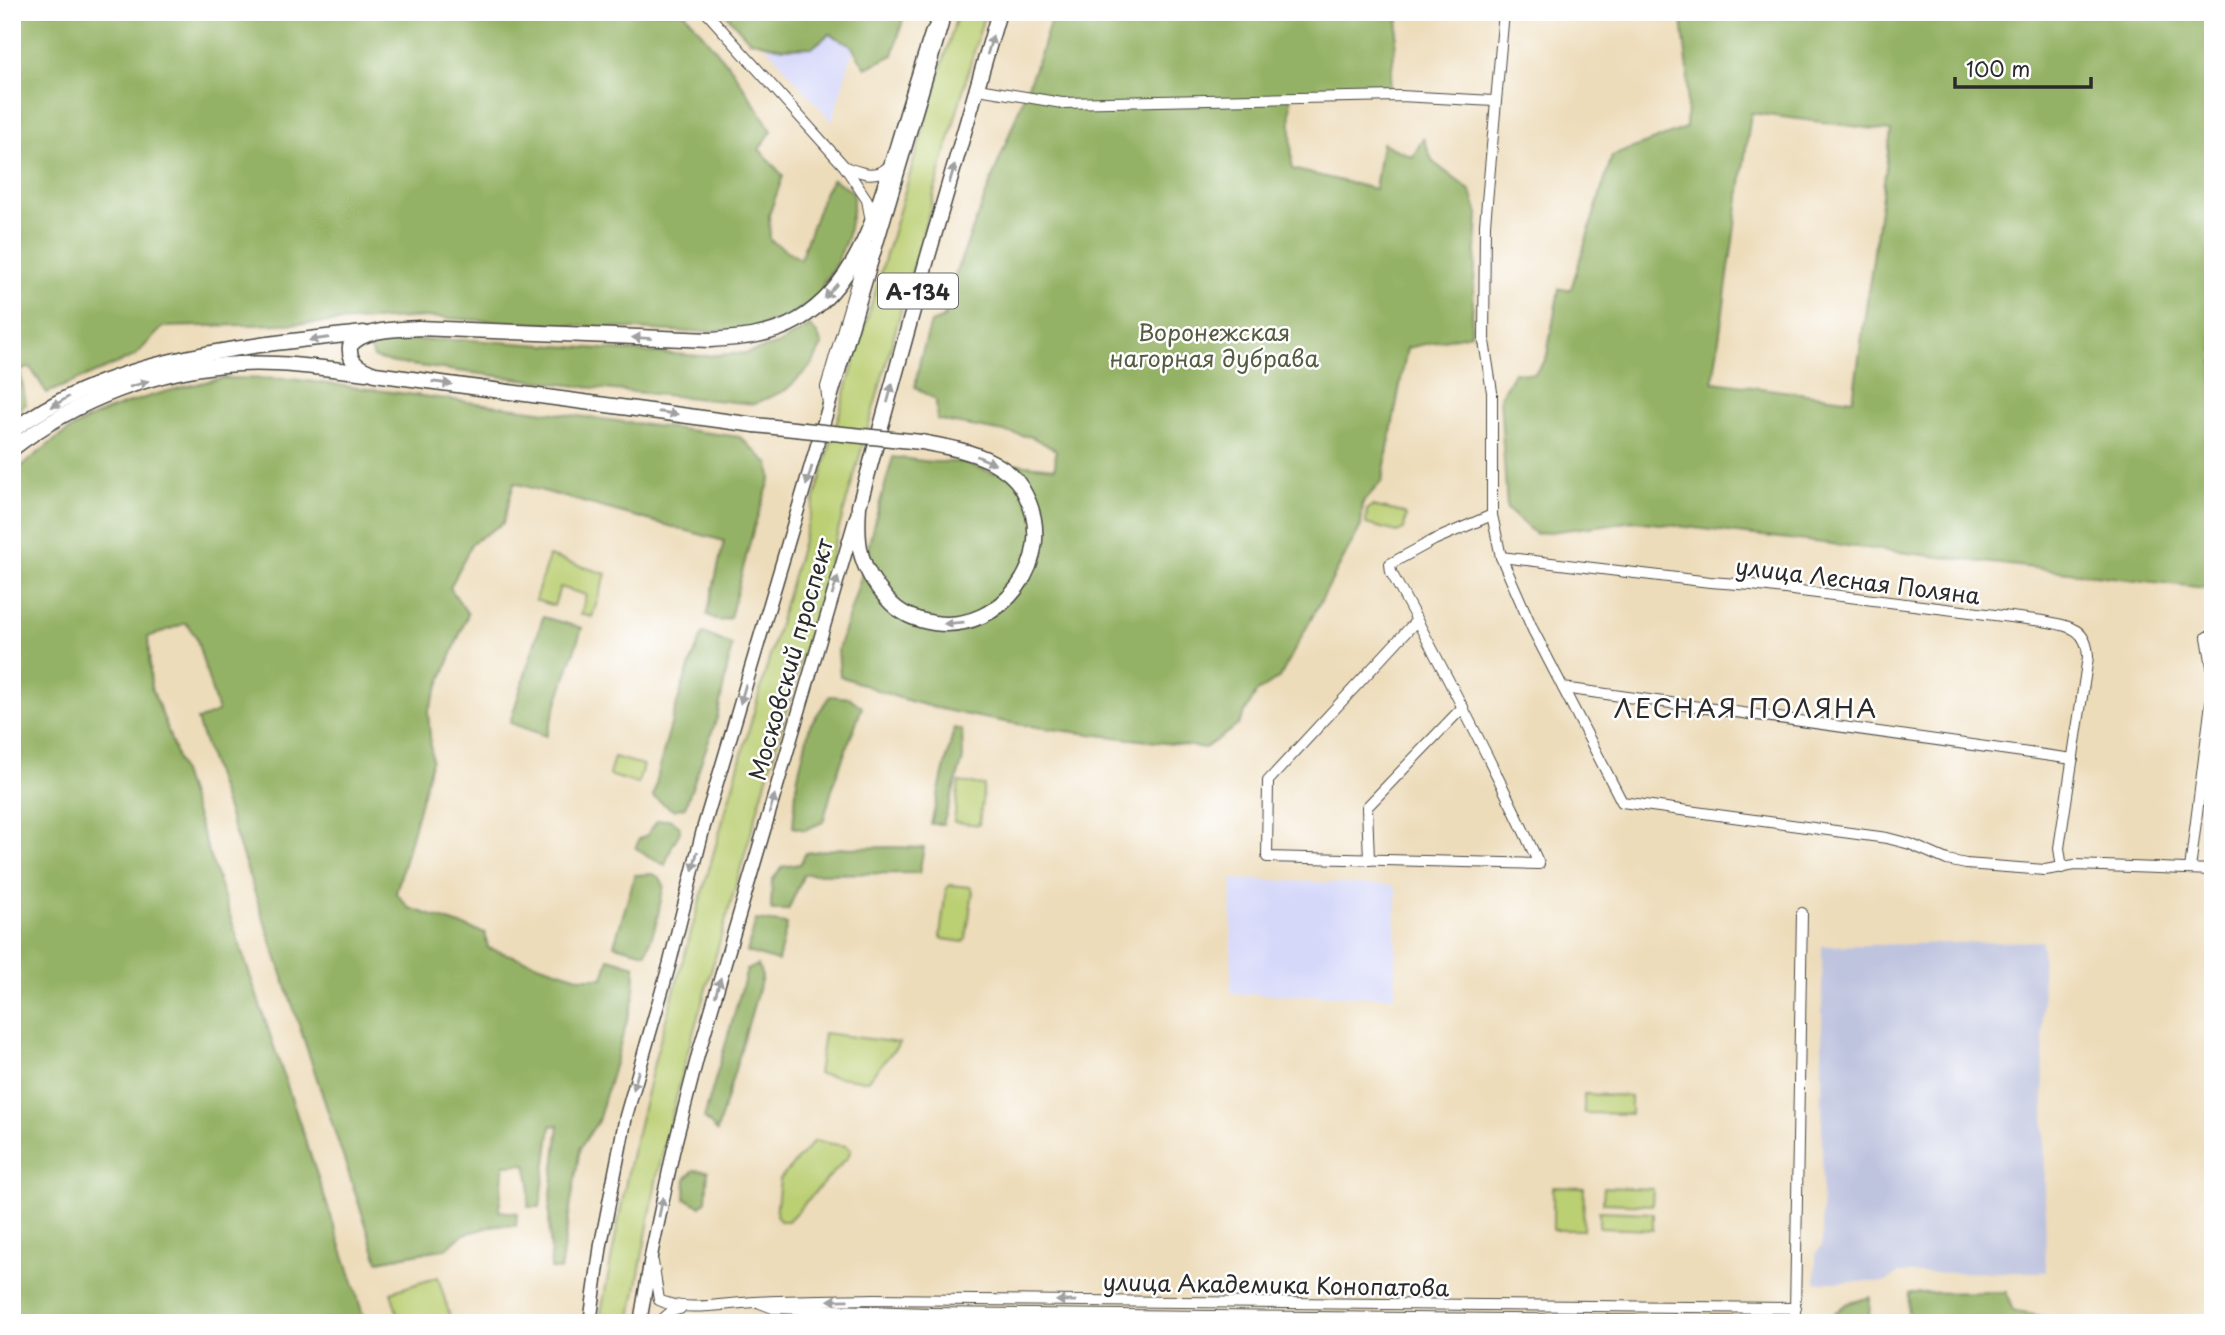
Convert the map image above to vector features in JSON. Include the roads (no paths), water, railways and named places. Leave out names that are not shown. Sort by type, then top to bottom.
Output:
[{"type":"highway","name":"Московский проспект","points":[[859,506],[999,12]]},
{"type":"highway","points":[[12,431],[69,396],[108,379],[158,364],[203,355],[372,332],[418,328],[699,340],[746,338],[779,329],[799,320],[824,299],[849,267],[872,226],[932,34],[945,15]]},
{"type":"highway","points":[[372,332],[352,343],[349,352],[356,365],[374,374]]},
{"type":"highway","points":[[12,449],[76,409],[136,384],[184,372],[238,364],[269,364],[374,374],[755,425],[948,447],[1002,468],[1021,487],[1034,517],[1034,547],[1027,573],[1011,597],[985,615],[956,624],[930,622],[906,616],[875,585],[865,569],[858,544],[859,506]]},
{"type":"main road","name":"Московский проспект","points":[[590,1323],[601,1244],[626,1116],[669,966],[704,826],[945,15]]},
{"type":"main road","name":"Московский проспект","points":[[640,1323],[673,1152],[698,1055],[859,506]]},
{"type":"street","points":[[706,12],[845,167],[867,200],[872,226],[826,387],[829,411]]},
{"type":"street","points":[[1504,12],[1494,102],[1483,294],[1484,341],[1492,392],[1492,514],[1501,557],[1533,630],[1622,802],[1886,838],[1966,864],[2213,870]]},
{"type":"street","points":[[978,89],[1062,103],[1400,96],[1494,102]]},
{"type":"street","points":[[845,167],[873,174],[880,173],[891,164]]},
{"type":"street","points":[[1417,620],[1268,781],[1267,857],[1539,864],[1463,707],[1417,620],[1391,572],[1390,564],[1434,540],[1492,514]]},
{"type":"street","name":"улица Лесная Поляна","points":[[1501,557],[2065,625],[2079,632],[2087,645],[2085,682],[2057,868]]},
{"type":"street","points":[[2207,637],[2213,673]]},
{"type":"street","points":[[2190,869],[2213,687]]},
{"type":"street","points":[[1563,688],[2073,759]]},
{"type":"street","points":[[1369,860],[1367,807],[1463,707]]},
{"type":"street","points":[[1795,1322],[1802,913]]},
{"type":"street","points":[[2213,1226],[2213,1252]]},
{"type":"street","points":[[652,1251],[659,1300],[669,1305],[690,1306]]},
{"type":"street","name":"улица Академика Конопатова","points":[[690,1306],[757,1301],[886,1299],[1796,1308]]},
{"type":"street","name":"улица Академика Конопатова","points":[[757,1301],[773,1308],[866,1311],[1795,1322]]},
{"type":"street","points":[[658,1323],[672,1311],[690,1306]]},
{"type":"district","name":"ЛЕСНАЯ ПОЛЯНА","points":[[1746,707]]},
{"type":"park label","name":"Воронежская нагорная дубрава","points":[[1214,344]]}]
